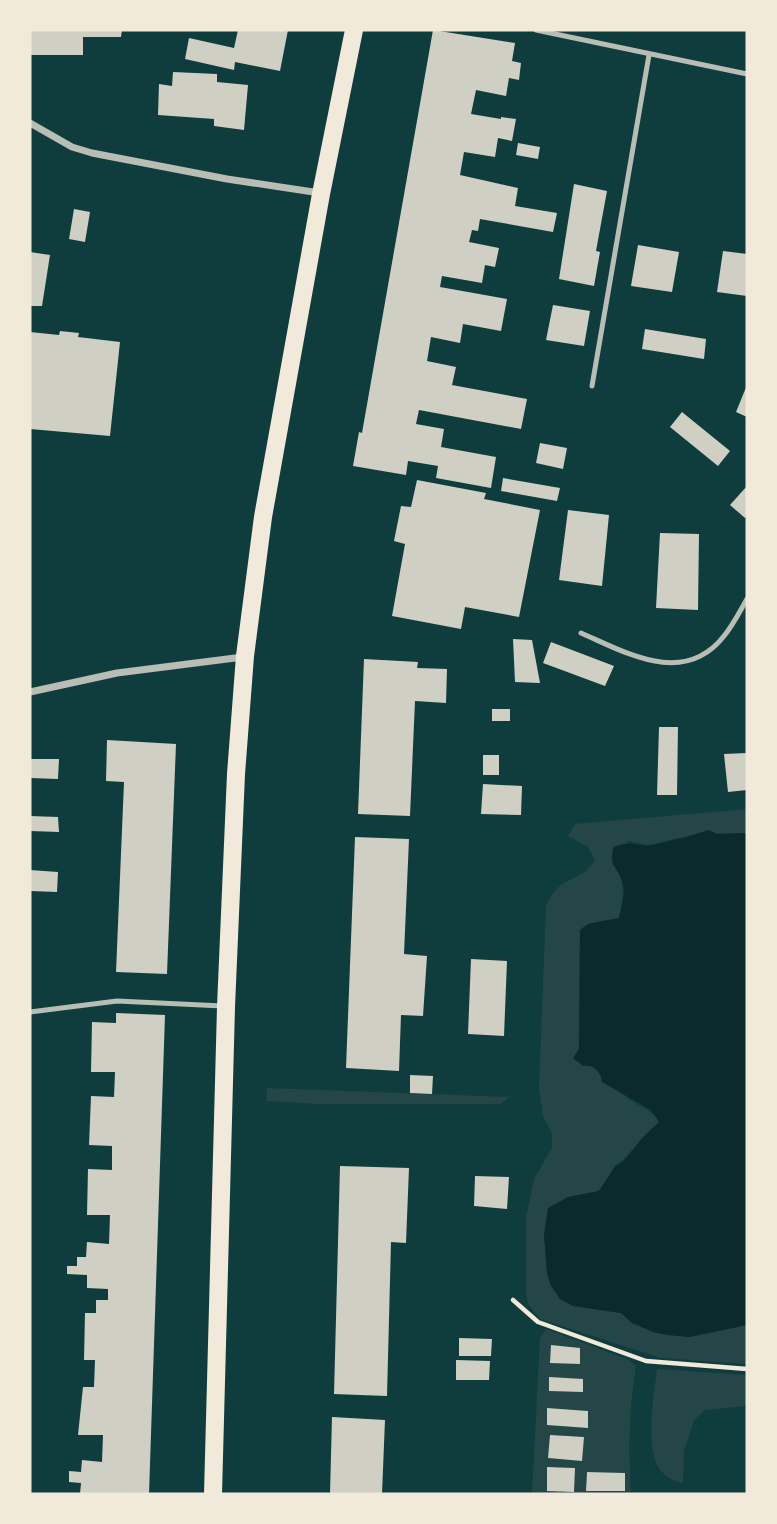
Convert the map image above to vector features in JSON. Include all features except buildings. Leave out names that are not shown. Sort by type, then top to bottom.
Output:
[{"type":"main road","points":[[213,1494],[226,1007],[236,774],[245,656],[263,517],[321,194],[354,30]]},
{"type":"street","points":[[30,124],[72,147],[92,153],[321,194]]},
{"type":"street","points":[[30,692],[117,673],[245,656]]},
{"type":"lane","points":[[536,30],[747,74]]},
{"type":"lane","points":[[592,386],[649,55]]},
{"type":"lane","points":[[581,633],[631,655],[658,663],[685,662],[706,652],[724,637],[747,599]]},
{"type":"lane","points":[[30,1012],[117,1001],[226,1007]]},
{"type":"path","points":[[513,1300],[538,1322],[646,1361],[747,1369]]},
{"type":"shaded area","points":[[747,809],[747,833],[717,834],[709,830],[688,838],[676,838],[655,844],[628,841],[612,864],[622,883],[619,918],[588,924],[580,930],[579,1049],[606,1080],[630,1100],[652,1113],[660,1122],[613,1169],[601,1188],[544,1234],[547,1273],[560,1299],[573,1306],[621,1313],[632,1323],[689,1337],[747,1325],[747,1364],[661,1358],[540,1319],[529,1305],[526,1295],[526,1218],[534,1179],[552,1148],[552,1133],[543,1116],[539,1088],[546,906],[557,888],[583,873],[595,860],[588,847],[568,836],[575,824]]},
{"type":"shaded area","points":[[709,830],[717,834],[747,833],[747,1325],[689,1337],[653,1332],[632,1323],[621,1313],[573,1306],[560,1299],[551,1286],[547,1273],[544,1234],[548,1208],[568,1197],[599,1191],[616,1165],[623,1162],[659,1122],[651,1110],[602,1082],[596,1069],[583,1066],[573,1058],[579,1049],[580,930],[588,924],[619,918],[624,889],[613,864],[614,847],[626,844],[653,845]]},
{"type":"shaded area","points":[[267,1088],[509,1097],[501,1104],[318,1104],[266,1101]]},
{"type":"shaded area","points":[[546,1329],[627,1359],[636,1366],[629,1449],[631,1494],[532,1494],[540,1338]],"holes":[[[547,1408],[588,1411],[588,1428],[547,1425]],[[550,1435],[583,1437],[582,1461],[548,1458]],[[547,1467],[574,1468],[574,1491],[547,1491]],[[587,1472],[624,1473],[625,1491],[586,1490]]]},
{"type":"shaded area","points":[[657,1369],[747,1375],[747,1406],[705,1410],[694,1420],[684,1451],[683,1483],[663,1473],[653,1452],[651,1424]]}]
